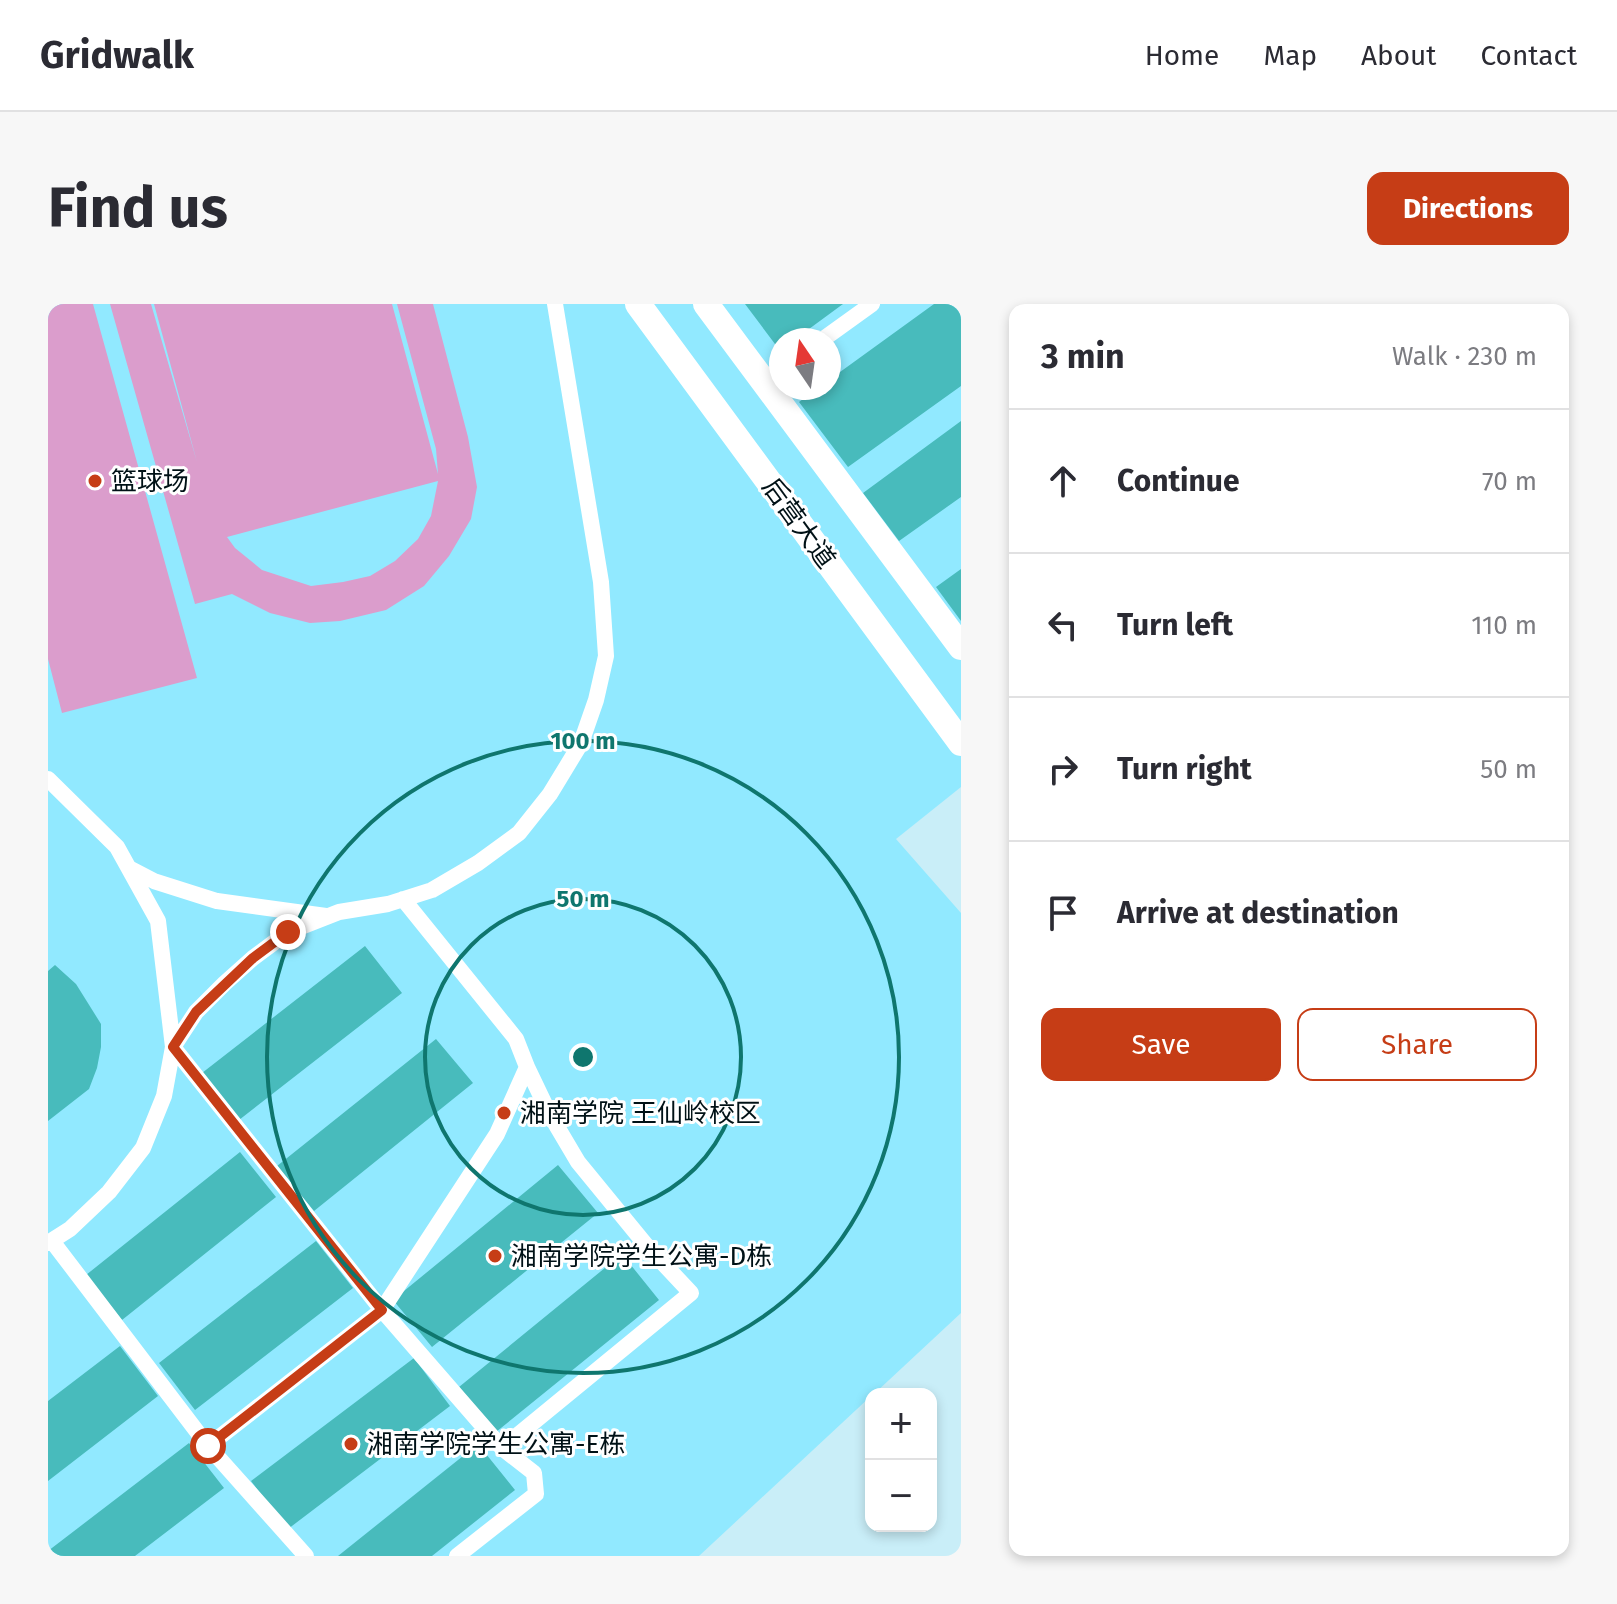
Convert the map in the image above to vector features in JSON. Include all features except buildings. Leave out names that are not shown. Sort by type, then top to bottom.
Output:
[{"type":"main road","name":"后营大道","points":[[638,304],[961,743]]},
{"type":"main road","points":[[706,304],[769,372]]},
{"type":"main road","points":[[789,400],[961,647]]},
{"type":"street","points":[[173,1047],[196,1012],[253,958],[288,932],[339,912],[388,904],[432,890],[478,863],[519,833],[550,794],[581,743],[596,700],[606,656],[601,582],[555,304]]},
{"type":"street","points":[[839,328],[872,304]]},
{"type":"street","points":[[48,779],[117,847],[158,921],[173,1047],[164,1096],[143,1148],[109,1192],[70,1229],[50,1242],[208,1446],[301,1554]]},
{"type":"street","points":[[128,868],[154,881],[217,901],[328,916]]},
{"type":"street","points":[[403,899],[516,1039],[549,1113],[578,1162],[646,1245],[691,1293],[502,1448]]},
{"type":"street","points":[[173,1047],[382,1310],[502,1448],[534,1473],[536,1494],[457,1556]]},
{"type":"street","points":[[208,1446],[382,1310],[497,1134],[527,1067]]},
{"type":"shaded area","name":"湘南学院 王仙岭校区","points":[[48,304],[961,304],[961,787],[896,839],[961,913],[961,1313],[880,1388],[865,1388],[865,1402],[699,1556],[48,1556]]},
{"type":"shaded area","name":"篮球场","points":[[48,304],[93,304],[197,678],[62,713],[48,659]]},
{"type":"shaded area","points":[[110,304],[151,304],[197,462],[154,304],[392,304],[438,474],[436,449],[397,304],[433,304],[468,437],[477,487],[471,519],[449,556],[424,586],[386,610],[340,621],[310,623],[270,613],[232,594],[195,604]],"holes":[[[438,481],[431,516],[418,539],[395,561],[370,576],[311,586],[262,570],[235,548],[227,537]]]},
{"type":"place","name":"篮球场","points":[[95,481]]},
{"type":"place","name":"湘南学院 王仙岭校区","points":[[504,1113]]},
{"type":"place","name":"湘南学院学生公寓-D栋","points":[[495,1256]]},
{"type":"place","name":"湘南学院学生公寓-E栋","points":[[351,1444]]},
{"type":"route","points":[[208,1446],[382,1310],[173,1047],[196,1012],[253,958],[288,932]]}]
